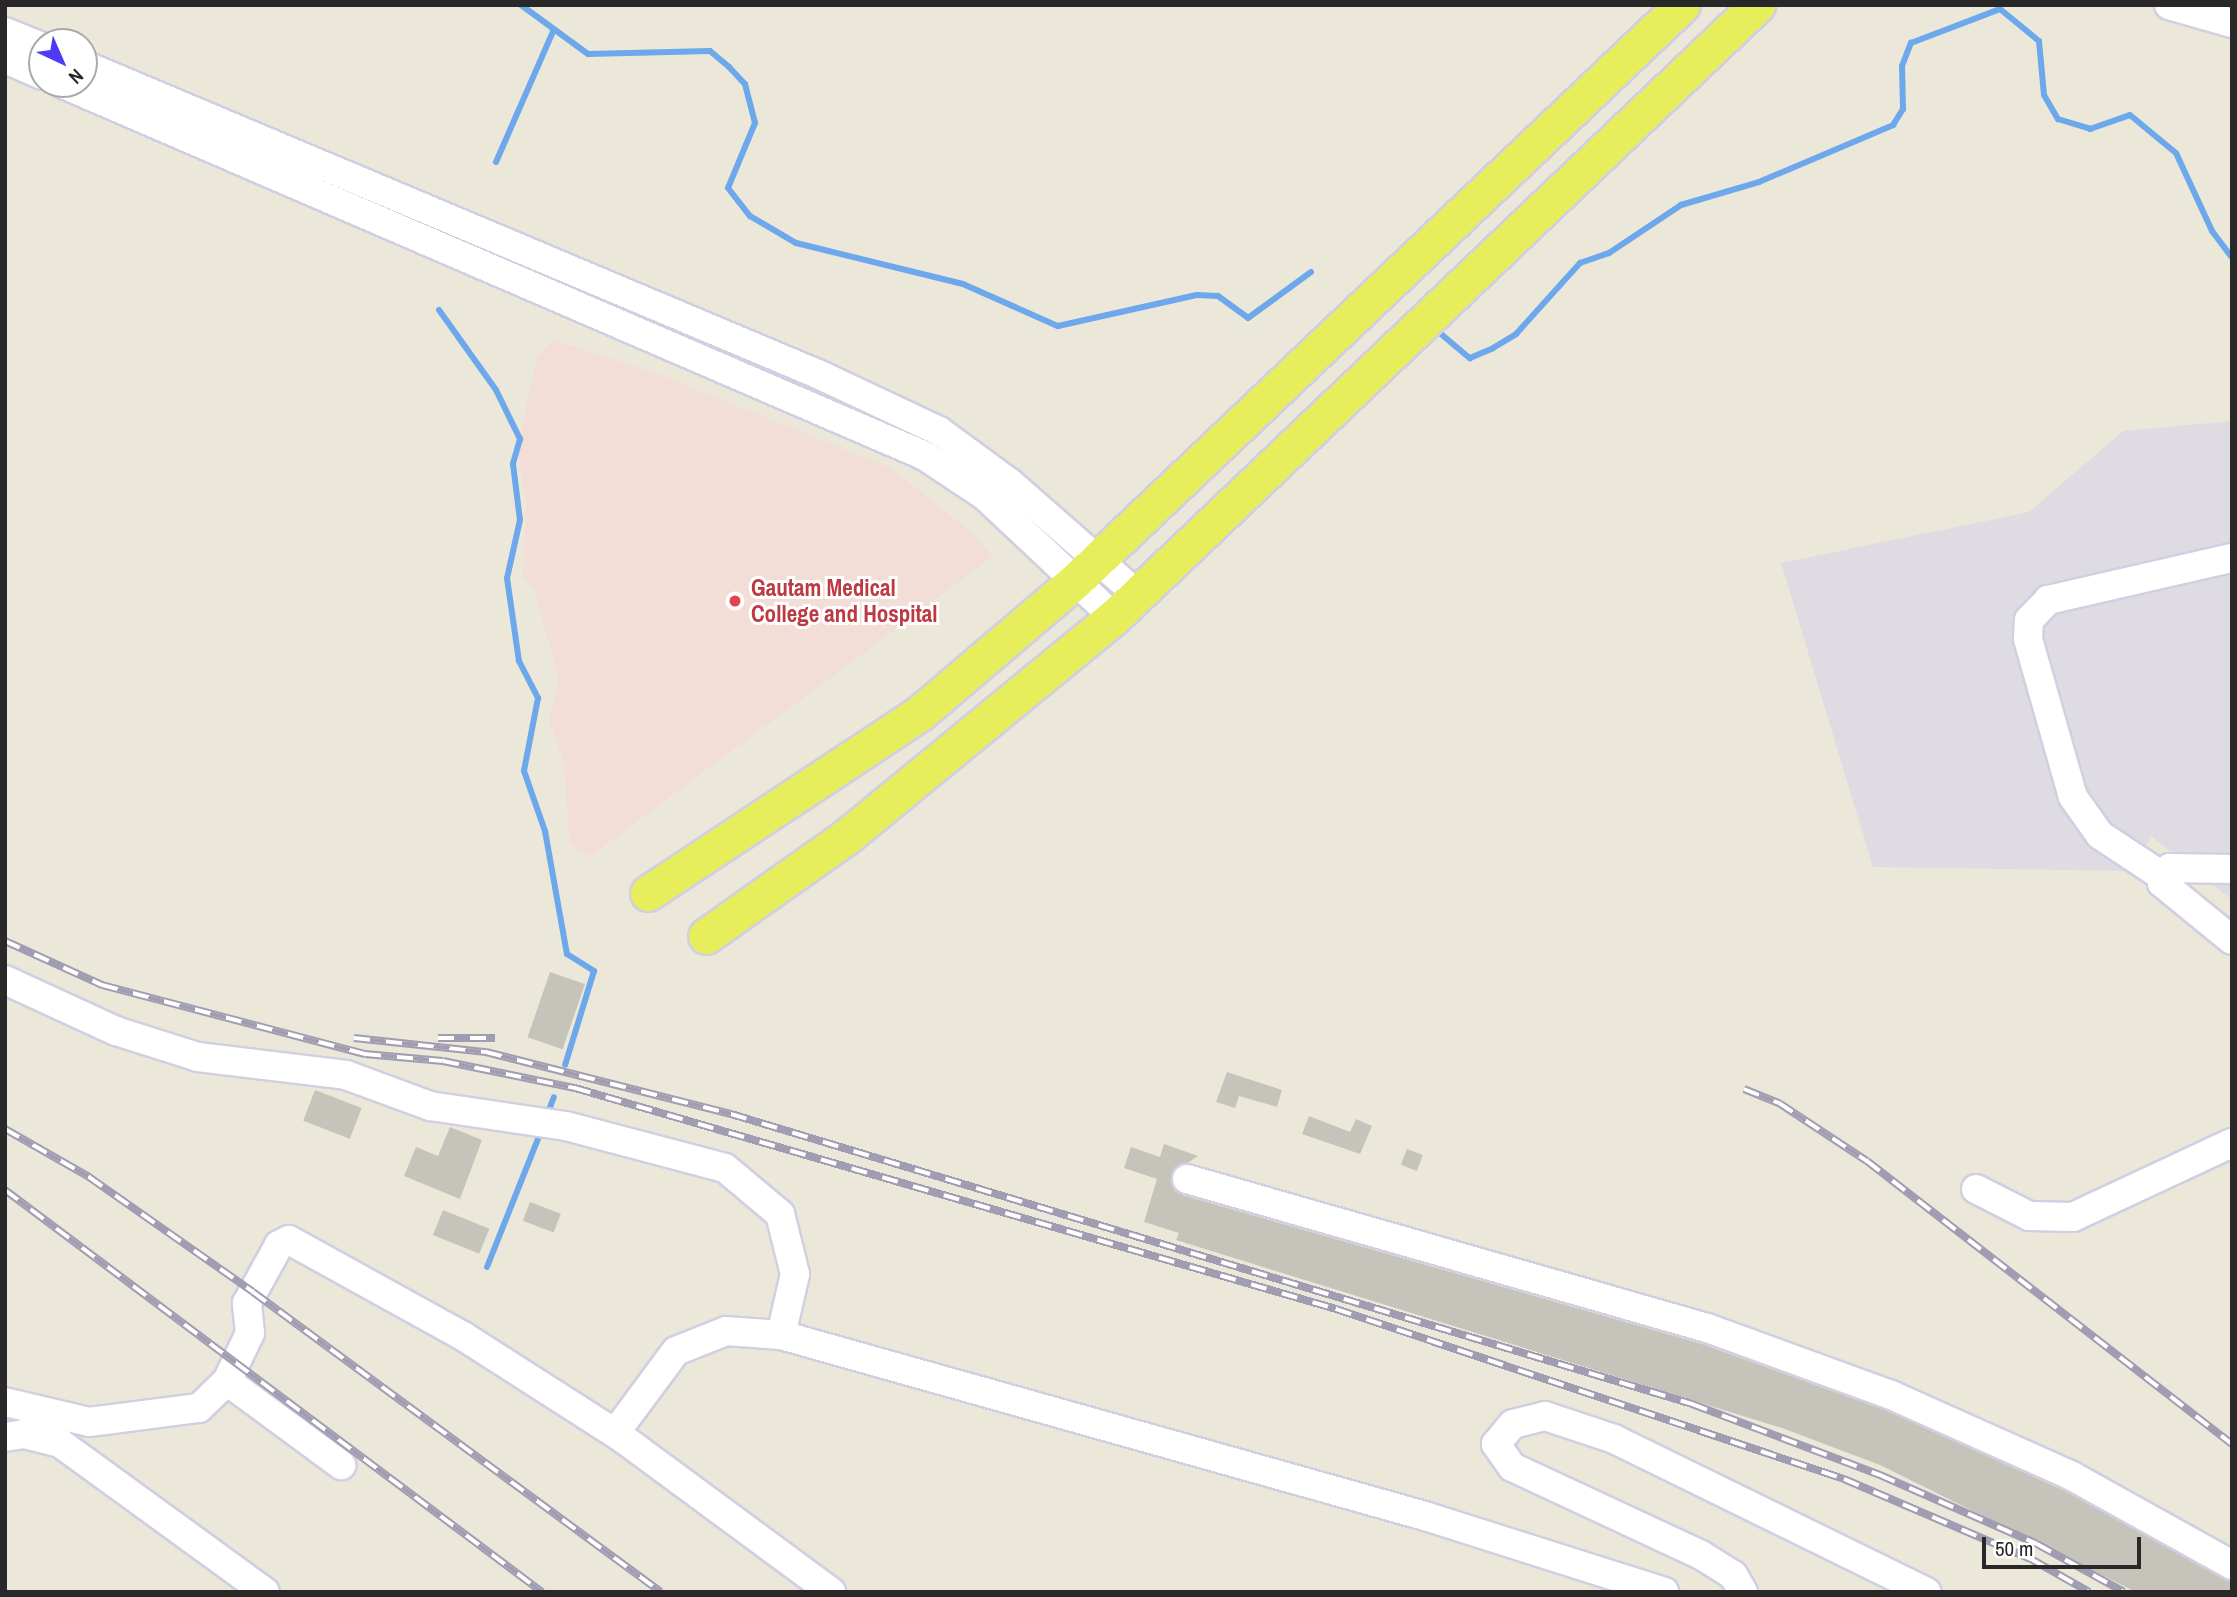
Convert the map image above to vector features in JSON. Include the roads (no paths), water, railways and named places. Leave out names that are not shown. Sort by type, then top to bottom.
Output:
[{"type":"main road","points":[[648,893],[920,713],[1087,570],[1682,5]]},
{"type":"main road","points":[[706,936],[846,837],[1126,606],[1757,5]]},
{"type":"street","points":[[2169,5],[2232,23]]},
{"type":"street","points":[[5,32],[28,41]]},
{"type":"street","points":[[5,59],[28,69]]},
{"type":"street","points":[[98,71],[820,375],[939,431],[1126,606]]},
{"type":"street","points":[[97,98],[846,417],[985,496],[1087,570]]},
{"type":"street","points":[[2232,558],[2048,600],[2029,620],[2028,639],[2073,797],[2100,835],[2162,876],[2166,890],[2232,940]]},
{"type":"street","points":[[2162,876],[2170,869],[2232,869]]},
{"type":"street","points":[[5,980],[116,1031],[198,1057],[346,1075],[430,1106],[566,1126],[725,1168],[780,1214],[795,1274],[781,1335]]},
{"type":"street","points":[[1976,1189],[2029,1216],[2073,1217],[2232,1143]]},
{"type":"street","points":[[1187,1179],[1707,1328],[1891,1395],[2072,1476],[2232,1564]]},
{"type":"street","points":[[5,1402],[100,1421],[199,1408],[226,1381],[250,1333],[247,1303],[279,1245],[289,1240],[463,1336],[615,1433],[831,1592]]},
{"type":"street","points":[[615,1433],[677,1351],[726,1331],[781,1335],[1425,1516],[1664,1592]]},
{"type":"street","points":[[226,1381],[341,1465]]},
{"type":"street","points":[[1743,1592],[1732,1575],[1701,1555],[1512,1467],[1496,1444],[1514,1424],[1545,1416],[1614,1439],[1927,1592]]},
{"type":"street","points":[[5,1437],[24,1434],[60,1443],[265,1592]]},
{"type":"waterway","points":[[521,5],[588,54],[710,51],[729,67],[745,84],[755,123],[728,188],[750,216],[796,243],[963,284],[1058,326],[1197,295],[1218,296],[1248,318],[1311,272]]},
{"type":"waterway","points":[[1441,334],[1470,358],[1493,348],[1516,334],[1580,263],[1609,253],[1681,205],[1759,182],[1893,125],[1903,109],[1902,66],[1911,43],[2000,9],[2039,41],[2044,95],[2058,119],[2090,129],[2130,115],[2176,153],[2212,231],[2232,258]]},
{"type":"waterway","points":[[496,162],[554,29]]},
{"type":"waterway","points":[[439,310],[496,390],[520,439],[513,464],[520,520],[507,578],[519,661],[538,698],[524,771],[545,831],[567,954],[594,971],[565,1065]]},
{"type":"waterway","points":[[547,1115],[554,1097]]},
{"type":"waterway","points":[[487,1267],[542,1129]]},
{"type":"railway","points":[[5,941],[102,985],[365,1054],[443,1061],[575,1088],[1336,1309],[1844,1479],[2031,1559],[2089,1592]]},
{"type":"railway","points":[[354,1038],[486,1052],[731,1114],[1692,1404],[1880,1475],[2037,1544],[2124,1592]]},
{"type":"railway","points":[[438,1038],[495,1038]]},
{"type":"railway","points":[[1744,1089],[1779,1103],[1867,1161],[2232,1444]]},
{"type":"railway","points":[[5,1129],[89,1177],[253,1292],[661,1592]]},
{"type":"railway","points":[[5,1190],[542,1592]]},
{"type":"place","name":"Gautam Medical College and Hospital","points":[[735,601]]}]
